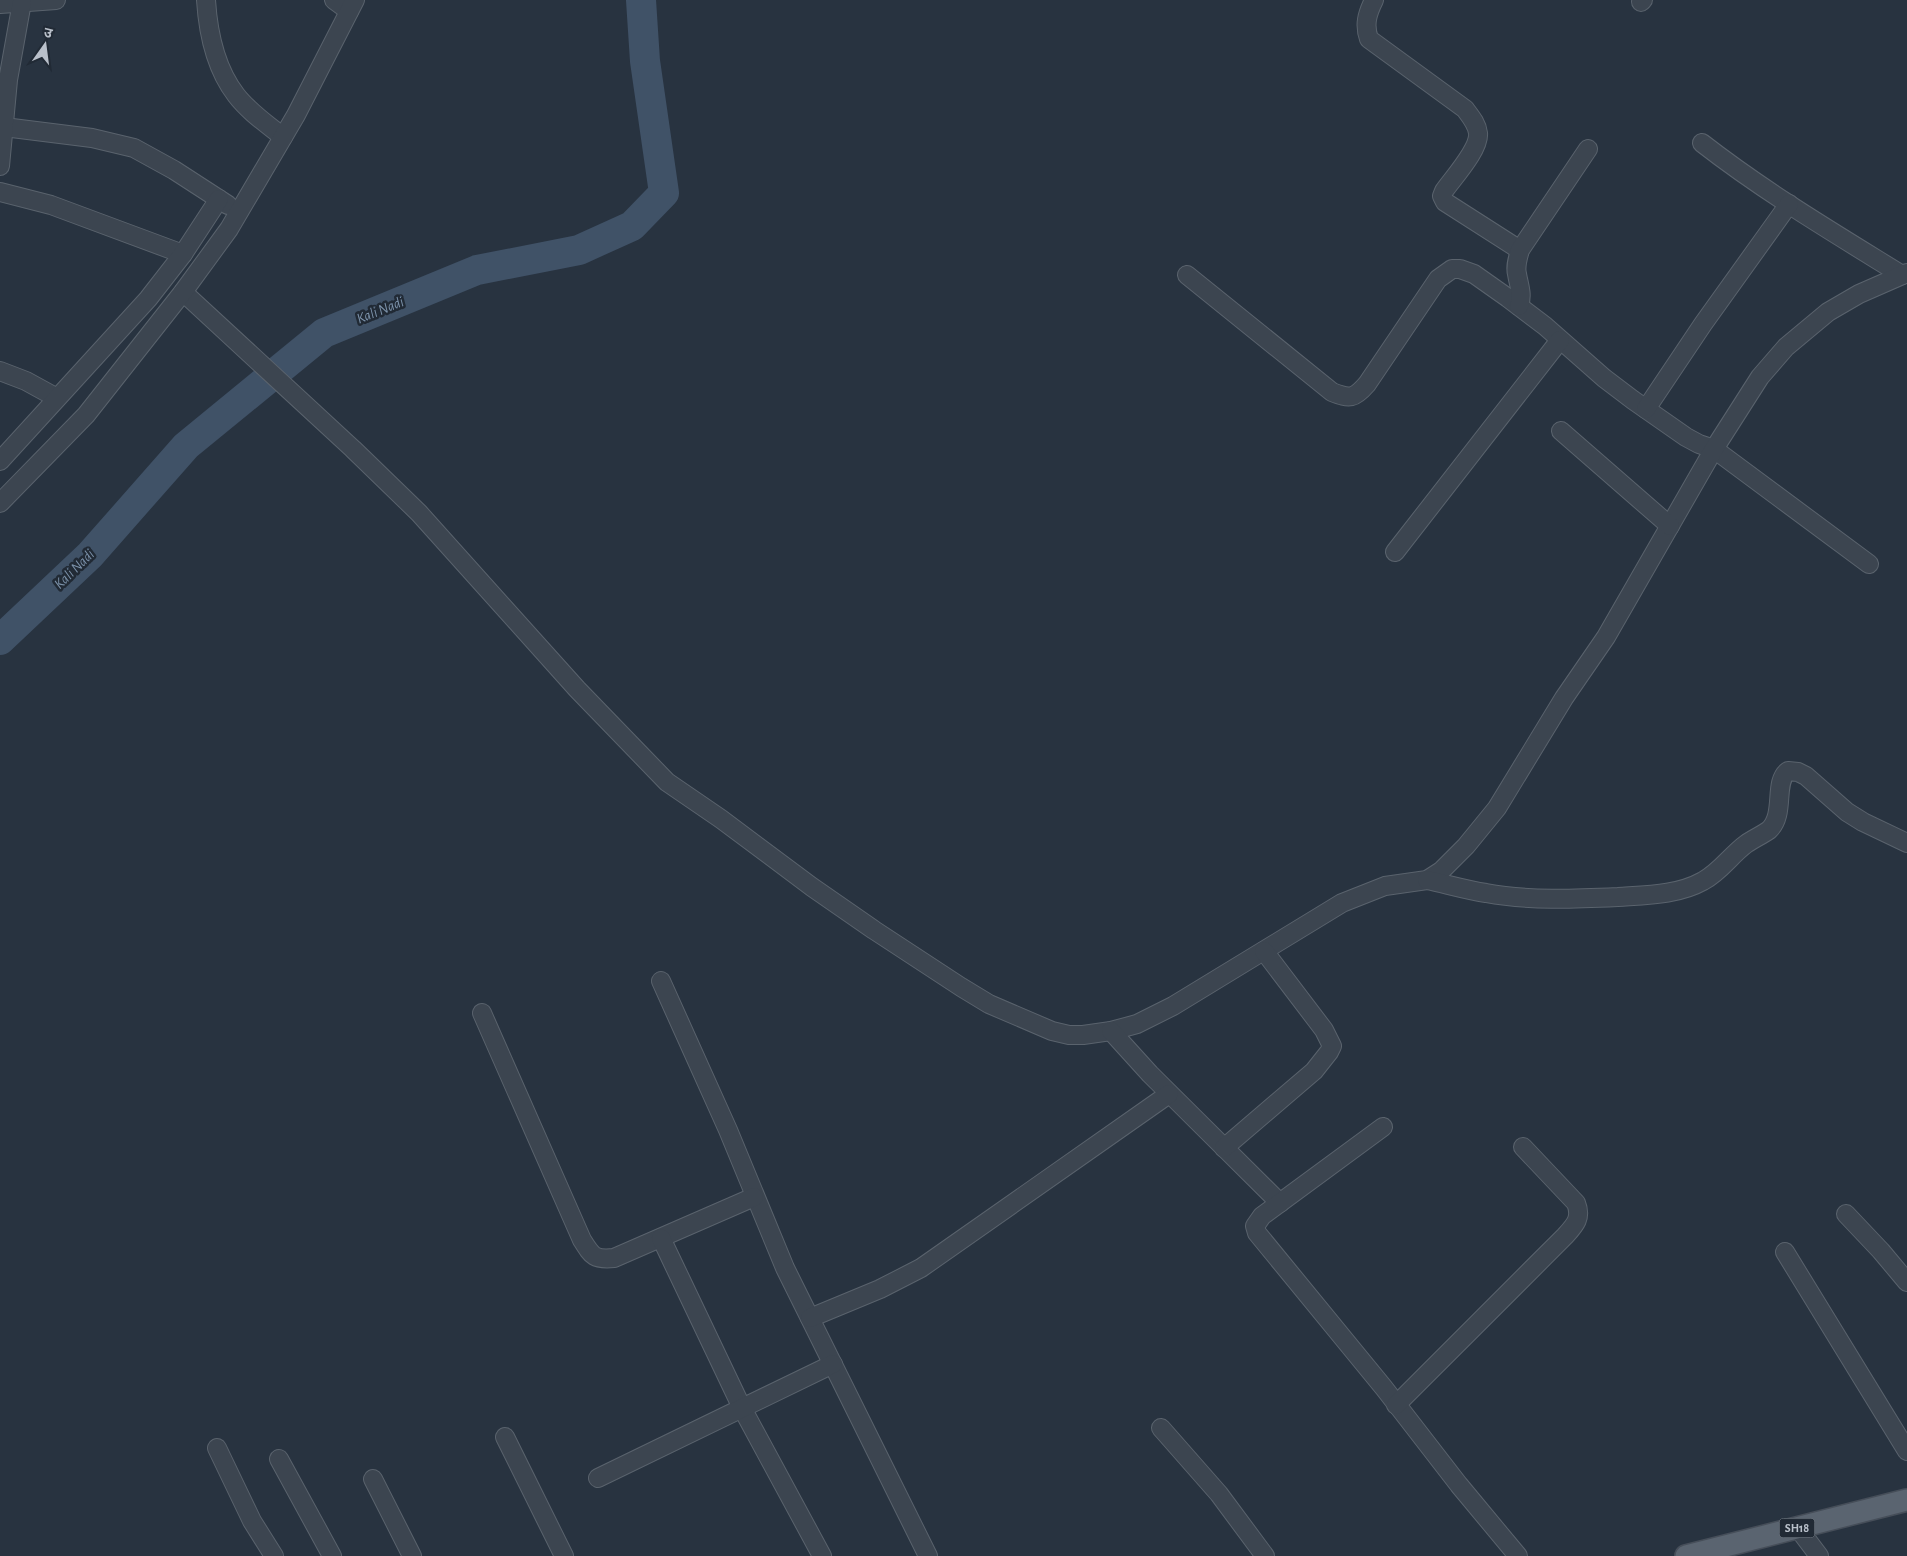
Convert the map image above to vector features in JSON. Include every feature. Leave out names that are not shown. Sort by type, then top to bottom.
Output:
[{"type":"main road","name":"SH18","points":[[1686,1556],[1907,1500]]},
{"type":"street","points":[[2,2],[56,0]]},
{"type":"street","points":[[206,0],[211,34],[218,62],[226,81],[243,102],[283,137]]},
{"type":"street","points":[[0,503],[86,415],[183,292],[229,229],[283,137],[352,5],[334,0]]},
{"type":"street","points":[[1374,0],[1366,20],[1366,30],[1369,39],[1465,109],[1474,121],[1478,132],[1478,141],[1472,153],[1444,190],[1442,196],[1445,202],[1520,250]]},
{"type":"street","points":[[0,166],[8,80],[22,2]]},
{"type":"street","points":[[4,127],[92,138],[134,148],[174,170],[239,212]]},
{"type":"street","points":[[1702,143],[1732,167],[1789,204],[1904,274]]},
{"type":"street","points":[[1519,306],[1522,298],[1516,273],[1520,250],[1588,149]]},
{"type":"street","points":[[0,192],[51,205],[183,254]]},
{"type":"street","points":[[0,461],[148,299],[183,254],[219,199]]},
{"type":"street","points":[[1646,409],[1702,324],[1789,204]]},
{"type":"street","points":[[1187,275],[1332,392],[1344,397],[1352,397],[1359,393],[1367,384],[1438,278],[1452,269],[1467,271],[1519,306],[1604,378],[1646,409],[1686,437],[1714,449],[1869,564]]},
{"type":"street","points":[[1427,880],[1441,871],[1466,846],[1497,808],[1564,698],[1606,637],[1714,449],[1760,377],[1786,347],[1828,312],[1859,294],[1904,274]]},
{"type":"street","points":[[183,292],[419,513],[577,689],[667,782],[919,961],[989,1004],[1052,1031],[1069,1035],[1084,1035],[1136,1024],[1173,1006],[1350,900],[1385,886],[1427,880],[1486,893],[1551,899],[1648,895],[1685,888],[1714,874],[1741,848],[1768,831],[1777,817],[1782,778],[1788,771],[1798,772],[1806,776],[1847,812],[1863,822],[1907,843]]},
{"type":"street","points":[[1395,552],[1560,340]]},
{"type":"street","points":[[0,370],[26,381],[57,398]]},
{"type":"street","points":[[1561,431],[1670,526]]},
{"type":"street","points":[[1224,1148],[1314,1071],[1330,1052],[1332,1046],[1324,1030],[1264,951]]},
{"type":"street","points":[[661,981],[728,1130],[754,1197],[785,1268],[928,1556]]},
{"type":"street","points":[[482,1013],[582,1240],[592,1256],[602,1260],[614,1258],[754,1197]]},
{"type":"street","points":[[1110,1031],[1170,1094],[1280,1203]]},
{"type":"street","points":[[810,1318],[880,1290],[921,1268],[1170,1094]]},
{"type":"street","points":[[1383,1128],[1258,1220],[1256,1226],[1257,1233],[1453,1478],[1518,1556]]},
{"type":"street","points":[[1396,1405],[1565,1236],[1579,1218],[1579,1210],[1576,1203],[1523,1147]]},
{"type":"street","points":[[1846,1214],[1907,1282]]},
{"type":"street","points":[[661,1238],[742,1408],[822,1556]]},
{"type":"street","points":[[1785,1252],[1907,1451]]},
{"type":"street","points":[[598,1478],[832,1364]]},
{"type":"street","points":[[1160,1428],[1219,1494],[1265,1556]]},
{"type":"street","points":[[505,1437],[564,1556]]},
{"type":"street","points":[[217,1448],[252,1520],[274,1556]]},
{"type":"street","points":[[279,1459],[332,1556]]},
{"type":"street","points":[[373,1479],[412,1556]]},
{"type":"street","points":[[1798,1528],[1819,1556]]},
{"type":"waterway","name":"Kali Nadi","points":[[0,640],[90,555],[186,446],[324,333],[477,270],[579,250],[632,226],[664,193],[645,61],[641,0]]}]
